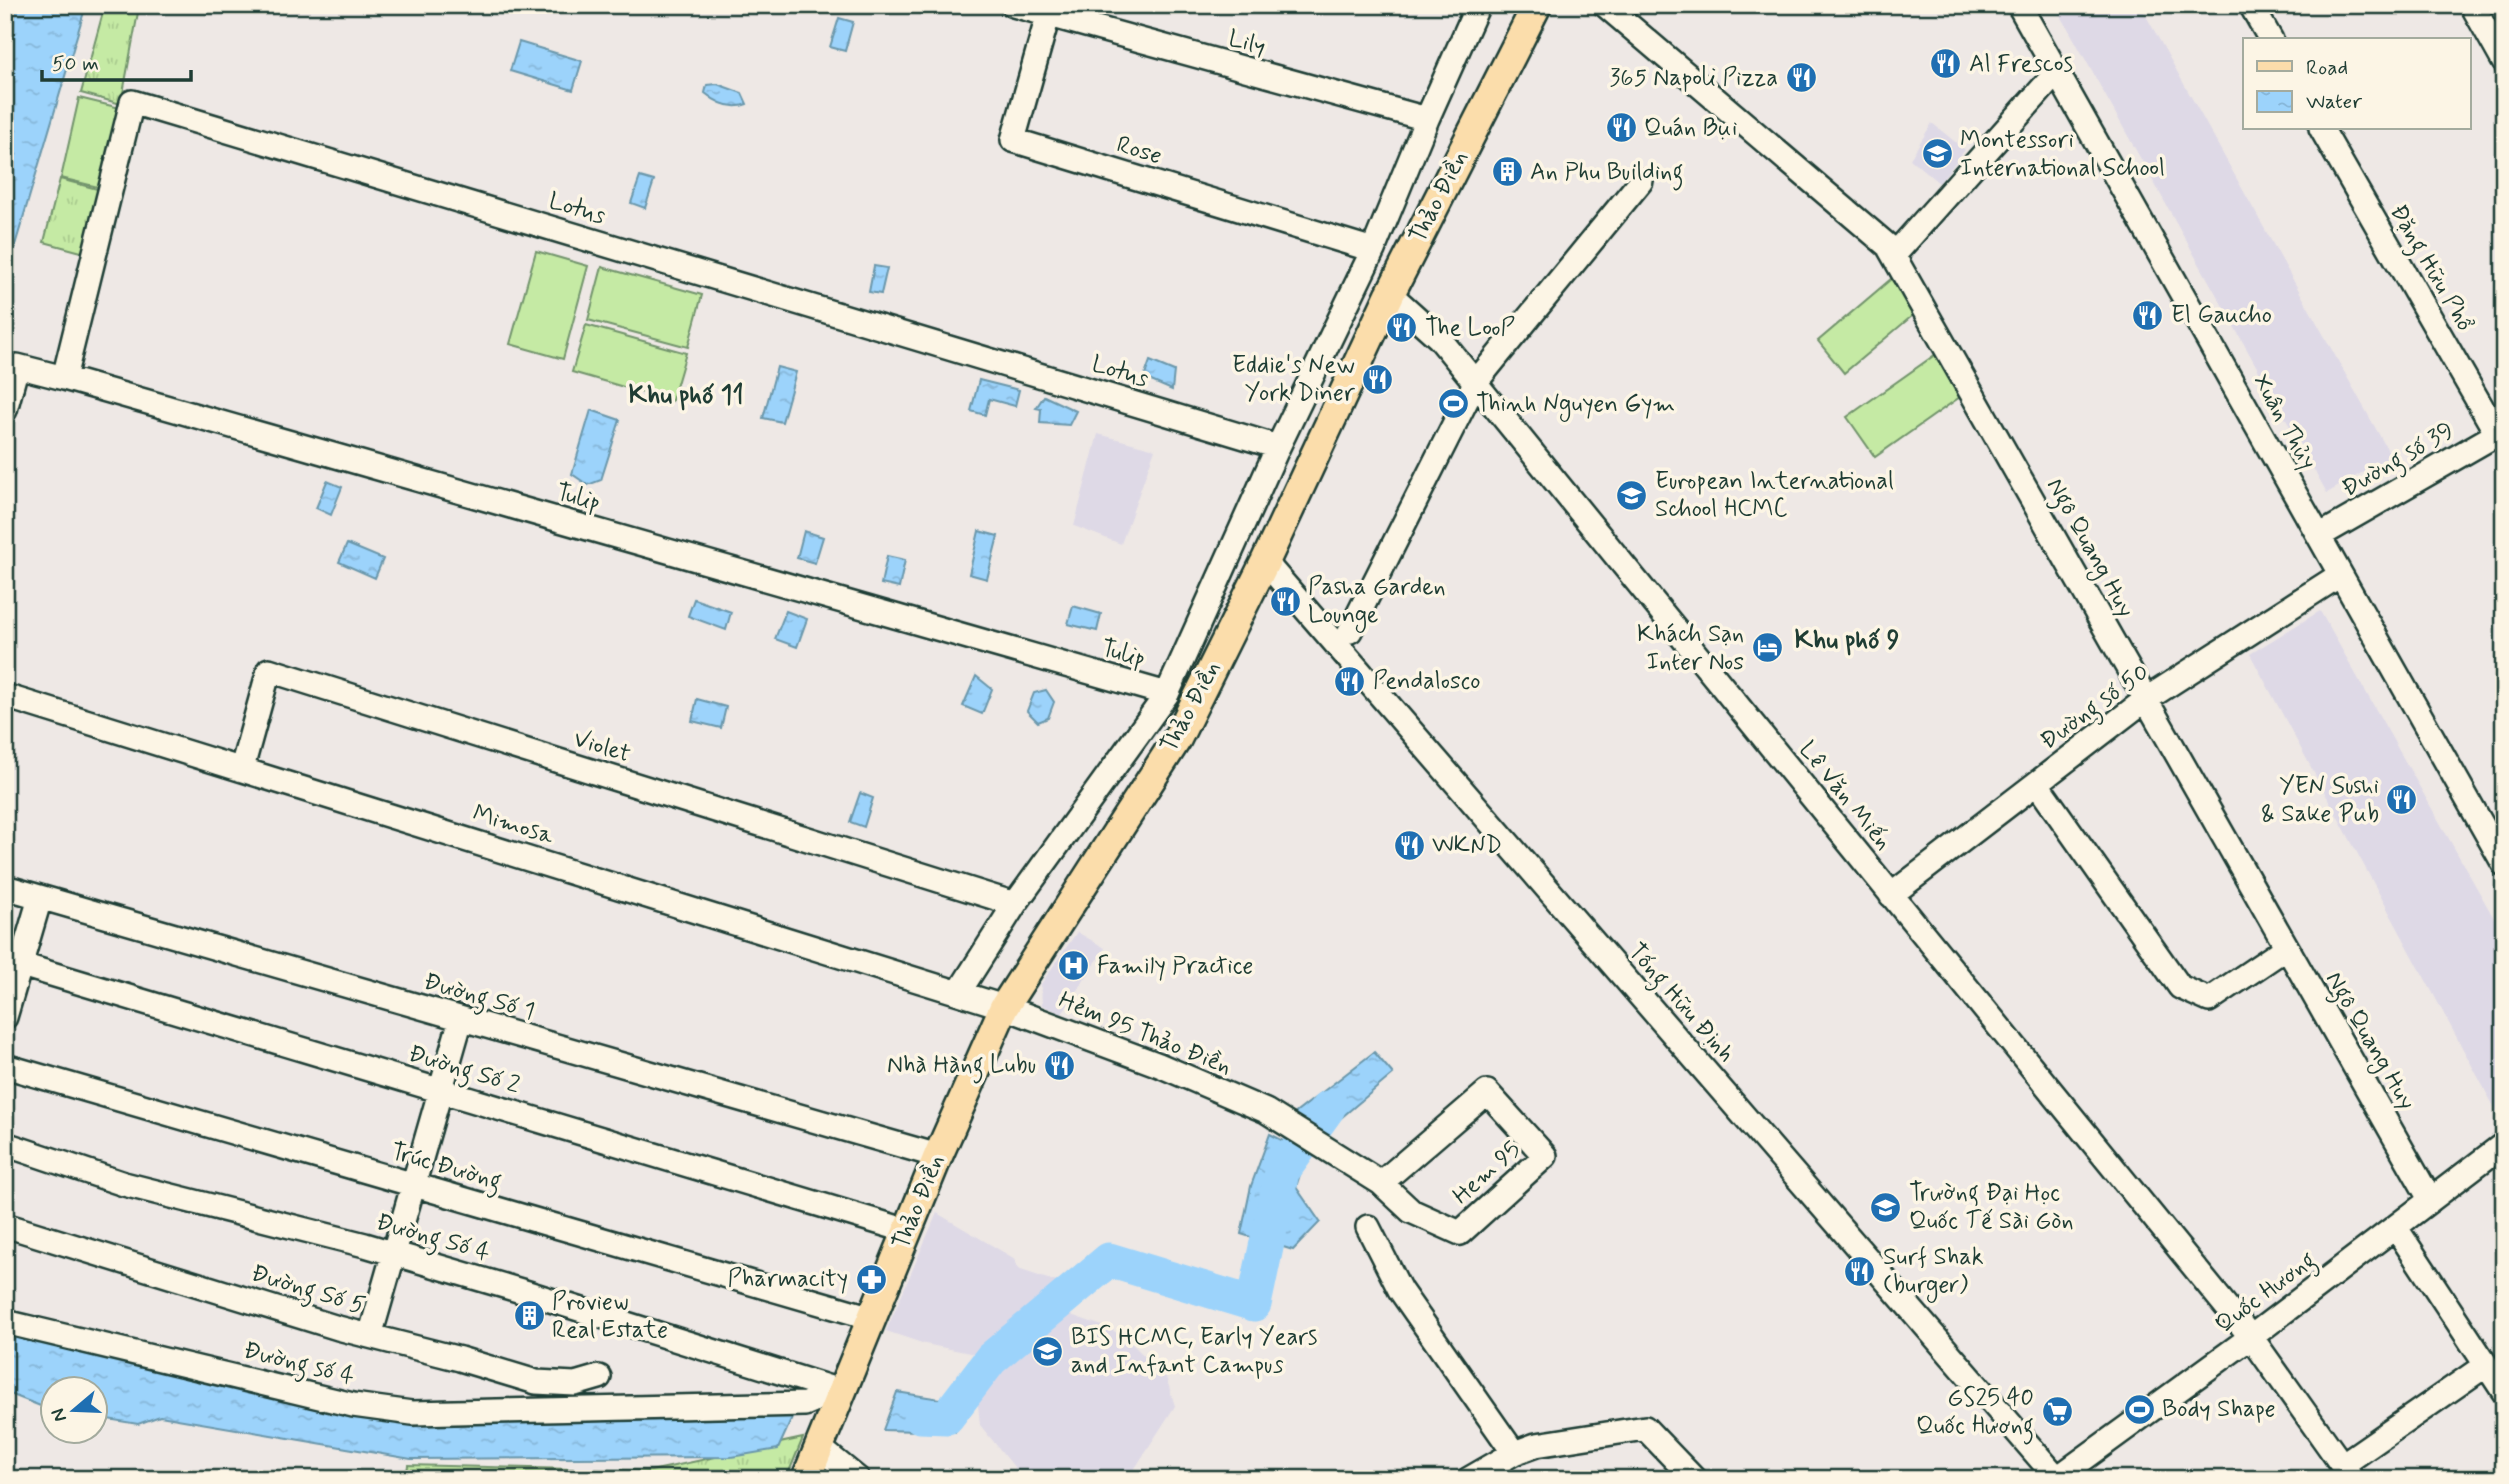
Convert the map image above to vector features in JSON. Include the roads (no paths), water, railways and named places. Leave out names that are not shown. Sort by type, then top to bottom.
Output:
[{"type":"main road","name":"Thảo Điền","points":[[806,1479],[820,1448],[835,1393],[872,1318],[938,1156],[1004,1007],[1177,739],[1265,562],[1390,294],[1537,5]]},
{"type":"street","name":"Lily","points":[[1013,5],[1427,118]]},
{"type":"street","points":[[959,992],[1015,904],[1167,694],[1278,447],[1373,250],[1427,118],[1478,5]]},
{"type":"street","name":"Ngô Quang Huy","points":[[1605,5],[1888,246],[2430,1199]]},
{"type":"street","name":"Xuân Thủy","points":[[2019,5],[2503,861]]},
{"type":"street","points":[[2251,5],[2270,38]]},
{"type":"street","points":[[2475,6],[2504,62]]},
{"type":"street","name":"Rose","points":[[1048,16],[1013,140],[1373,250]]},
{"type":"street","points":[[1894,255],[2057,72]]},
{"type":"street","name":"Lotus","points":[[64,378],[132,102],[1278,447]]},
{"type":"street","name":"Đặng Hữu Phổ","points":[[2322,130],[2500,432]]},
{"type":"street","points":[[1350,631],[1475,383],[1641,181]]},
{"type":"street","name":"Lê Văn Miến","points":[[1390,294],[1439,338],[2251,1338],[2349,1475]]},
{"type":"street","name":"Tulip","points":[[5,410],[17,366],[1167,694]]},
{"type":"street","name":"Đường số 39","points":[[2319,536],[2500,432]]},
{"type":"street","name":"Tống Hữu Định","points":[[1265,562],[2057,1478]]},
{"type":"street","name":"Đường số 50","points":[[1891,895],[2145,700],[2340,575]]},
{"type":"street","name":"Violet","points":[[242,768],[269,670],[1015,904]]},
{"type":"street","name":"Mimosa","points":[[5,696],[1004,1007]]},
{"type":"street","points":[[2036,784],[2180,986],[2209,1000],[2286,948]]},
{"type":"street","name":"Đường Số 1","points":[[5,887],[938,1156]]},
{"type":"street","points":[[5,1017],[13,962],[40,898]]},
{"type":"street","name":"Đường Số 2","points":[[13,962],[908,1231]]},
{"type":"street","name":"Hẻm 95 Thảo Điền","points":[[1004,1007],[1159,1065],[1266,1111]]},
{"type":"street","points":[[370,1336],[461,1019]]},
{"type":"street","name":"Trúc Đường","points":[[5,1066],[872,1318]]},
{"type":"street","name":"Hem 95","points":[[1266,1111],[1381,1183],[1411,1211],[1460,1233],[1545,1156],[1487,1091],[1381,1183]]},
{"type":"street","name":"Đường Số 4","points":[[5,1144],[124,1184],[393,1253],[528,1293],[835,1393]]},
{"type":"street","name":"Quốc Hương","points":[[2057,1478],[2251,1338],[2504,1144]]},
{"type":"street","name":"Đường Số 5","points":[[5,1225],[370,1336],[536,1382],[575,1384],[599,1377]]},
{"type":"street","points":[[1368,1227],[1400,1290],[1514,1453]]},
{"type":"street","points":[[2396,1228],[2504,1392]]},
{"type":"street","name":"Đường số 4","points":[[5,1322],[353,1405],[412,1413],[805,1404],[835,1393]]},
{"type":"street","points":[[2349,1475],[2486,1365]]},
{"type":"street","points":[[1469,1479],[1514,1453],[1536,1445],[1645,1428],[1694,1479]]},
{"type":"street","points":[[820,1448],[858,1479]]},
{"type":"water","points":[[5,5],[86,5],[5,279]]},
{"type":"water","points":[[839,18],[853,22],[845,51],[830,47]]},
{"type":"water","points":[[519,42],[582,61],[573,90],[510,71]]},
{"type":"water","points":[[717,84],[742,93],[747,104],[725,104],[705,93],[707,85]]},
{"type":"water","points":[[640,177],[654,181],[645,208],[631,203]]},
{"type":"water","points":[[874,266],[887,268],[881,294],[869,292]]},
{"type":"water","points":[[1150,361],[1174,371],[1172,390],[1144,378]]},
{"type":"water","points":[[777,367],[796,372],[782,422],[763,418]]},
{"type":"water","points":[[979,380],[1019,390],[1015,406],[989,399],[985,415],[971,411]]},
{"type":"water","points":[[1044,396],[1076,411],[1069,425],[1040,423],[1041,409],[1036,408]]},
{"type":"water","points":[[591,410],[620,420],[601,480],[588,485],[572,474]]},
{"type":"water","points":[[327,481],[342,487],[331,515],[316,508]]},
{"type":"water","points":[[804,531],[823,537],[815,563],[797,558]]},
{"type":"water","points":[[979,531],[998,536],[987,579],[969,574]]},
{"type":"water","points":[[347,544],[383,559],[375,578],[339,562]]},
{"type":"water","points":[[887,556],[905,560],[899,588],[881,584]]},
{"type":"water","points":[[694,599],[731,612],[726,630],[688,616]]},
{"type":"water","points":[[1073,606],[1101,614],[1097,631],[1068,624]]},
{"type":"water","points":[[786,611],[807,619],[797,647],[775,639]]},
{"type":"water","points":[[976,676],[992,689],[982,714],[963,706]]},
{"type":"water","points":[[1046,690],[1054,702],[1048,718],[1038,722],[1027,711],[1034,693]]},
{"type":"water","points":[[697,699],[726,707],[721,728],[692,721]]},
{"type":"water","points":[[860,793],[873,798],[864,827],[850,822]]},
{"type":"water","points":[[1374,1052],[1393,1074],[1322,1134],[1293,1115]]},
{"type":"water","points":[[1270,1134],[1307,1153],[1296,1187],[1320,1222],[1293,1250],[1241,1234],[1251,1186]]},
{"type":"water","points":[[5,1334],[74,1347],[351,1413],[793,1416],[778,1449],[731,1457],[411,1459],[160,1416],[138,1424],[108,1419],[108,1376],[38,1376],[38,1405],[5,1392]]},
{"type":"water","points":[[897,1392],[970,1404],[955,1432],[883,1430]]},
{"type":"waterway","points":[[920,1416],[947,1417],[991,1359],[1109,1260],[1254,1304],[1282,1172],[1328,1108]]},
{"type":"place","name":"Al Frescos","points":[[1946,64]]},
{"type":"place","name":"365 Napoli Pizza","points":[[1801,78]]},
{"type":"place","name":"Quán Bụi","points":[[1621,128]]},
{"type":"place","name":"Montessori International School","points":[[1937,154]]},
{"type":"place","name":"An Phu Building","points":[[1507,172]]},
{"type":"place","name":"El Gaucho","points":[[2148,315]]},
{"type":"place","name":"The LooP","points":[[1402,328]]},
{"type":"place","name":"Eddie's New York Diner","points":[[1378,379]]},
{"type":"place","name":"Thinh Nguyen Gym","points":[[1453,404]]},
{"type":"place","name":"European International School HCMC","points":[[1632,495]]},
{"type":"place","name":"Pasha Garden Lounge","points":[[1285,601]]},
{"type":"place","name":"Khách Sạn Inter Nos","points":[[1767,648]]},
{"type":"place","name":"Pendalosco","points":[[1350,681]]},
{"type":"place","name":"YEN Sushi & Sake Pub","points":[[2402,800]]},
{"type":"place","name":"WKND","points":[[1409,845]]},
{"type":"place","name":"Family Practice","points":[[1074,966]]},
{"type":"place","name":"Nhà Hàng Lubu","points":[[1059,1065]]},
{"type":"place","name":"Trường Đại Học Quốc Tế Sài Gòn","points":[[1886,1207]]},
{"type":"place","name":"Surf Shak (burger)","points":[[1860,1271]]},
{"type":"place","name":"Pharmacity","points":[[871,1279]]},
{"type":"place","name":"Proview Real Estate","points":[[529,1316]]},
{"type":"place","name":"BIS HCMC, Early Years and Infant Campus","points":[[1048,1351]]},
{"type":"place","name":"Body Shape","points":[[2139,1409]]},
{"type":"place","name":"GS25 40 Quốc Hương","points":[[2057,1412]]},
{"type":"district","name":"Khu phố 11","points":[[686,396]]},
{"type":"district","name":"Khu phố 9","points":[[1847,641]]}]
